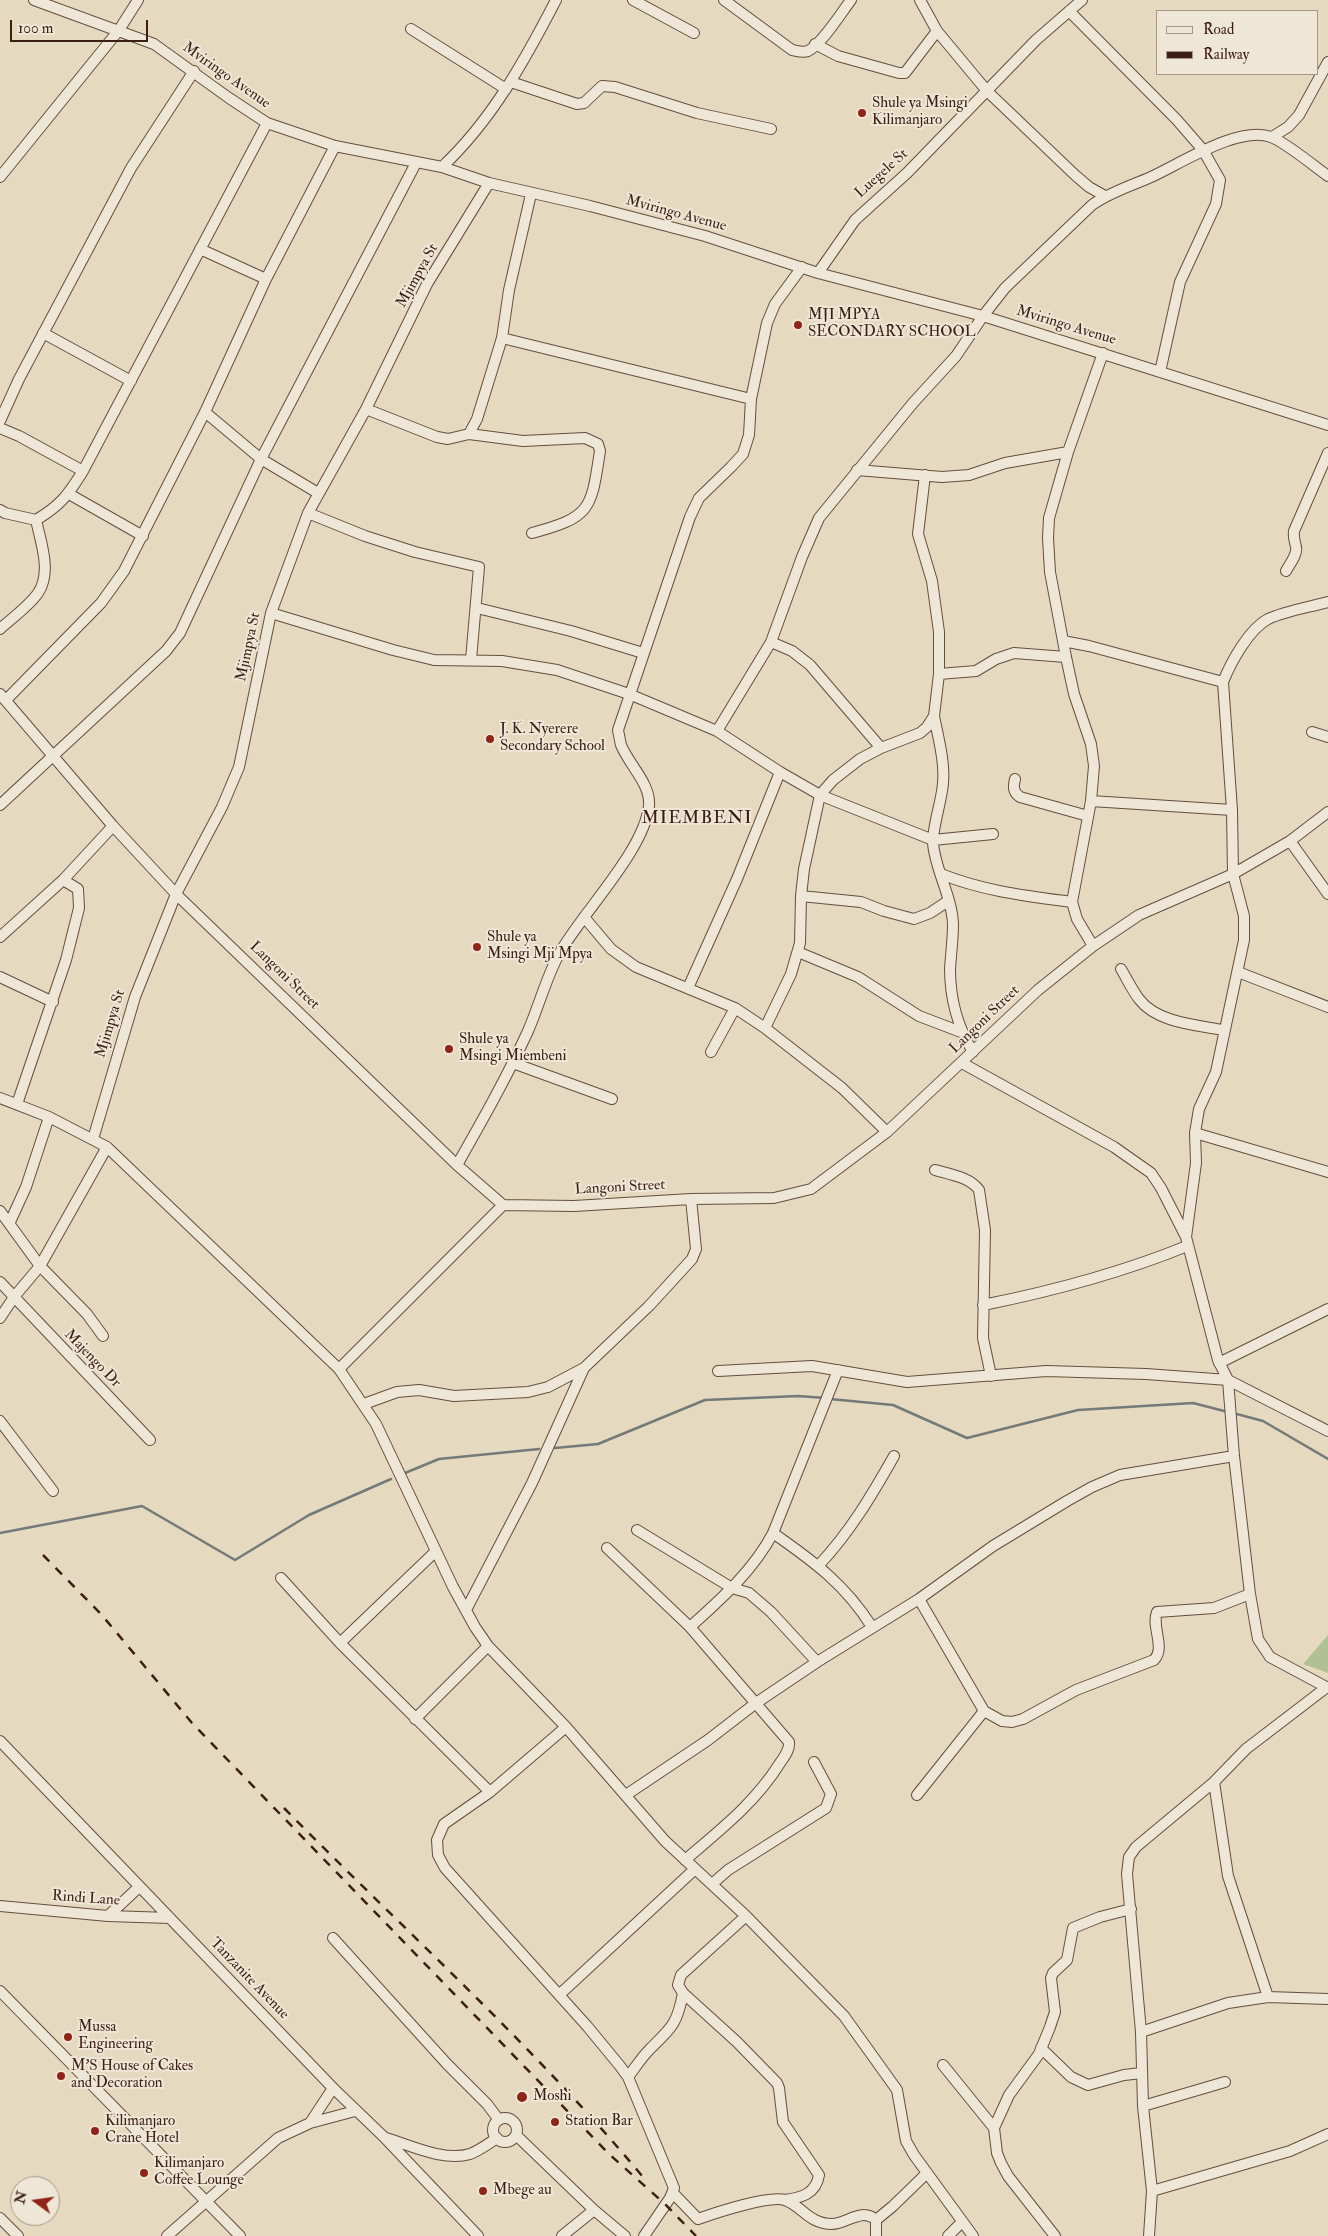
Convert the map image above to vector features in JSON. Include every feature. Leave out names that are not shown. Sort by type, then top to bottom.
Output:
[{"type":"street","name":"Mviringo Avenue","points":[[34,0],[154,44],[267,123],[335,146],[442,167],[489,183],[590,206],[705,236],[818,273],[982,316],[1328,425]]},
{"type":"street","points":[[0,177],[119,30],[138,0]]},
{"type":"street","points":[[442,167],[461,149],[508,85],[524,61],[556,0]]},
{"type":"street","points":[[633,0],[694,33]]},
{"type":"street","points":[[724,0],[792,50],[802,52],[810,50],[851,0]]},
{"type":"street","points":[[920,0],[937,31],[987,91],[1075,175],[1089,187],[1105,196]]},
{"type":"street","name":"Luegele St","points":[[818,273],[855,220],[908,174],[1036,40],[1082,0]]},
{"type":"street","points":[[1069,11],[1178,120],[1203,150],[1220,180],[1220,191],[1216,204],[1180,282],[1160,372]]},
{"type":"street","points":[[411,29],[508,85],[577,104],[584,103],[602,86],[615,87],[697,113],[770,129]]},
{"type":"street","points":[[815,44],[838,56],[899,74],[905,73],[937,31]]},
{"type":"street","points":[[1272,137],[1288,127],[1299,116],[1328,62]]},
{"type":"street","points":[[0,421],[43,333],[130,168],[194,71]]},
{"type":"street","points":[[0,510],[5,513],[36,520],[56,508],[68,494],[83,471],[267,123]]},
{"type":"street","points":[[717,731],[771,642],[810,536],[819,518],[913,402],[956,356],[982,316],[1005,288],[1092,204],[1105,196],[1151,177],[1203,150],[1248,135],[1272,137],[1328,176]]},
{"type":"street","points":[[3,697],[101,603],[124,571],[205,412],[266,279],[335,146]]},
{"type":"street","points":[[0,805],[166,651],[180,633],[261,458],[416,163]]},
{"type":"street","name":"Mjimpya St","points":[[93,1139],[128,1016],[176,894],[222,807],[238,767],[271,612],[308,513],[366,409],[427,284],[489,183]]},
{"type":"street","points":[[469,434],[477,420],[502,338],[509,290],[531,194]]},
{"type":"street","points":[[200,248],[266,279]]},
{"type":"street","points":[[457,1165],[513,1063],[533,1021],[558,956],[616,874],[644,824],[649,806],[646,790],[621,745],[618,730],[690,517],[699,498],[731,468],[742,454],[749,435],[751,400],[767,323],[775,304],[802,267]]},
{"type":"street","points":[[43,333],[131,381]]},
{"type":"street","points":[[502,338],[751,400]]},
{"type":"street","points":[[1093,946],[1077,919],[1072,902],[1088,816],[1094,766],[1091,744],[1074,694],[1050,572],[1048,518],[1068,452],[1102,353]]},
{"type":"street","points":[[366,409],[436,437],[448,439],[469,434],[523,441],[585,438],[598,444],[600,451],[593,494],[589,503],[580,514],[555,526],[532,533]]},
{"type":"street","points":[[205,412],[261,458],[318,493]]},
{"type":"street","points":[[0,428],[19,436],[83,471]]},
{"type":"street","points":[[857,470],[942,477],[969,475],[1005,463],[1068,452]]},
{"type":"street","points":[[1286,571],[1296,552],[1293,542],[1294,531],[1328,453]]},
{"type":"street","points":[[925,475],[918,534],[932,581],[939,632],[939,674],[934,716],[943,767],[943,783],[933,840],[935,857],[953,922],[951,982],[961,1032],[973,1052]]},
{"type":"street","points":[[68,494],[143,536]]},
{"type":"street","points":[[308,513],[364,536],[415,552],[479,567],[472,660]]},
{"type":"street","points":[[0,629],[38,594],[45,577],[44,556],[36,520]]},
{"type":"street","points":[[1187,1242],[1196,1163],[1194,1133],[1199,1108],[1216,1072],[1223,1030],[1244,940],[1244,916],[1233,874],[1232,810],[1223,682],[1228,669],[1242,647],[1255,631],[1268,620],[1328,602]]},
{"type":"street","points":[[477,608],[570,631],[643,653]]},
{"type":"street","points":[[271,612],[426,658],[502,661],[557,670],[629,694],[717,731],[780,772],[820,795],[933,840],[994,834]]},
{"type":"street","points":[[1063,641],[1089,646],[1223,682]]},
{"type":"street","points":[[771,642],[792,651],[810,665],[881,748]]},
{"type":"street","points":[[939,674],[976,671],[996,659],[1014,653],[1066,657]]},
{"type":"street","name":"Langoni Street","points":[[3,697],[52,757],[176,894],[457,1165],[503,1205],[574,1206],[691,1198],[774,1198],[811,1189],[888,1132],[1038,990],[1093,946],[1139,915],[1233,874],[1290,841],[1328,812]]},
{"type":"street","points":[[765,1028],[791,974],[800,944],[801,896],[808,848],[820,795],[833,780],[860,759],[881,748],[920,733],[927,727],[934,716]]},
{"type":"street","points":[[1312,732],[1328,737]]},
{"type":"street","points":[[688,988],[737,879],[780,772]]},
{"type":"street","points":[[1015,779],[1013,786],[1015,793],[1020,797],[1088,816]]},
{"type":"street","points":[[1090,801],[1232,810]]},
{"type":"street","points":[[0,937],[63,880],[113,826]]},
{"type":"street","points":[[1290,841],[1328,894]]},
{"type":"street","points":[[941,874],[965,883],[1006,893],[1072,902]]},
{"type":"street","points":[[16,1104],[53,1002],[79,908],[78,889],[63,880]]},
{"type":"street","points":[[801,896],[861,902],[884,911],[914,919],[930,914],[948,902]]},
{"type":"street","points":[[584,917],[611,949],[636,967],[735,1008],[765,1028],[842,1088],[888,1132]]},
{"type":"street","points":[[798,952],[858,978],[919,1016],[961,1032]]},
{"type":"street","points":[[1121,969],[1140,1000],[1157,1013],[1178,1021],[1223,1030]]},
{"type":"street","points":[[1238,972],[1328,1007]]},
{"type":"street","points":[[0,977],[53,1002]]},
{"type":"street","points":[[711,1052],[735,1008]]},
{"type":"street","points":[[513,1063],[612,1099]]},
{"type":"street","points":[[962,1063],[1114,1147],[1151,1173],[1165,1195],[1187,1242],[1219,1363],[1228,1380],[1234,1456],[1250,1594],[1258,1639],[1270,1657],[1327,1687],[1246,1749],[1214,1782],[1132,1851],[1129,1857],[1127,1874],[1141,2032],[1143,2106],[1152,2192],[1149,2236]]},
{"type":"street","points":[[0,1098],[49,1117],[107,1147],[338,1369],[364,1404],[389,1449],[436,1551],[475,1627],[488,1646],[566,1727],[665,1841],[746,1916],[844,2016],[897,2090],[906,2141],[926,2174],[973,2236]]},
{"type":"street","points":[[10,1222],[26,1187],[49,1117]]},
{"type":"street","points":[[1194,1133],[1328,1172]]},
{"type":"street","points":[[0,1318],[14,1297],[40,1266],[107,1147]]},
{"type":"street","points":[[935,1170],[962,1178],[976,1185],[979,1190],[985,1230],[984,1338],[991,1376]]},
{"type":"street","points":[[364,1404],[397,1392],[419,1390],[454,1396],[528,1392],[548,1387],[584,1368],[655,1300],[692,1259],[696,1249],[691,1198]]},
{"type":"street","points":[[338,1369],[503,1205]]},
{"type":"street","points":[[0,1211],[10,1222],[40,1266],[87,1314],[103,1336]]},
{"type":"street","points":[[983,1305],[1027,1296],[1126,1269],[1187,1242]]},
{"type":"street","name":"Majengo Dr","points":[[0,1282],[150,1440]]},
{"type":"street","points":[[1219,1363],[1328,1310]]},
{"type":"street","points":[[718,1371],[812,1366],[907,1382],[1046,1371],[1146,1374],[1228,1380],[1328,1431]]},
{"type":"street","points":[[466,1610],[532,1483],[584,1368]]},
{"type":"street","points":[[690,1628],[732,1588],[763,1552],[773,1533],[838,1370]]},
{"type":"street","points":[[0,1421],[53,1491]]},
{"type":"street","points":[[819,1565],[842,1540],[862,1511],[894,1456]]},
{"type":"street","points":[[626,1795],[708,1740],[756,1703],[817,1662],[919,1599],[993,1546],[1092,1487],[1120,1476],[1234,1456]]},
{"type":"street","points":[[637,1530],[732,1588],[749,1593],[771,1612],[817,1662]]},
{"type":"street","points":[[773,1533],[819,1565],[846,1591],[872,1627]]},
{"type":"street","points":[[607,1548],[690,1628],[789,1742],[788,1750],[760,1790],[742,1811],[685,1860]]},
{"type":"street","points":[[340,1643],[436,1551]]},
{"type":"street","points":[[281,1578],[340,1643],[490,1792]]},
{"type":"street","points":[[919,1599],[984,1711],[1002,1721],[1012,1722],[1023,1719],[1076,1690],[1154,1660],[1159,1652],[1157,1612],[1214,1608],[1250,1594]]},
{"type":"street","points":[[415,1719],[488,1646]]},
{"type":"street","points":[[917,1795],[984,1711]]},
{"type":"street","points":[[566,1727],[490,1792],[444,1824],[437,1840],[438,1855],[450,1874],[587,2026],[628,2077],[673,2183],[673,2192],[644,2236]]},
{"type":"street","name":"Tanzanite Avenue","points":[[0,1741],[138,1887],[355,2111],[385,2138],[478,2236]]},
{"type":"street","points":[[712,1884],[728,1870],[826,1808],[831,1794],[814,1762]]},
{"type":"street","points":[[1214,1782],[1228,1876],[1268,1997]]},
{"type":"street","points":[[559,1995],[695,1869]]},
{"type":"street","points":[[108,1916],[138,1887]]},
{"type":"street","name":"Rindi Lane","points":[[0,1906],[108,1916],[170,1918]]},
{"type":"street","points":[[1055,2236],[1008,2176],[997,2153],[994,2128],[1009,2096],[1039,2054],[1050,2027],[1054,2012],[1052,1975],[1067,1960],[1073,1928],[1100,1917],[1131,1909]]},
{"type":"street","points":[[673,2192],[698,2219],[756,2202],[797,2198],[809,2193],[817,2184],[819,2175],[783,2122],[778,2086],[737,2042],[683,1993],[678,1985],[681,1975],[746,1916]]},
{"type":"street","points":[[333,1938],[447,2064],[487,2104],[499,2120]]},
{"type":"street","points":[[0,1991],[240,2236]]},
{"type":"street","points":[[628,2077],[650,2049],[669,2031],[679,2012],[683,1993]]},
{"type":"street","points":[[1141,2032],[1228,2003],[1268,1997],[1328,1999]]},
{"type":"street","points":[[1040,2048],[1071,2077],[1088,2085],[1124,2075],[1142,2074]]},
{"type":"street","points":[[943,2065],[994,2128]]},
{"type":"street","points":[[1143,2106],[1225,2082]]},
{"type":"street","points":[[310,2123],[333,2088]]},
{"type":"street","points":[[167,2236],[278,2138],[310,2123],[355,2111]]},
{"type":"street","points":[[506,2118],[514,2121],[517,2128],[516,2135],[507,2142],[497,2138],[494,2128],[499,2120],[506,2118]]},
{"type":"street","points":[[1152,2192],[1290,2151],[1328,2134]]},
{"type":"street","points":[[516,2135],[594,2210],[625,2236]]},
{"type":"street","points":[[385,2138],[452,2155],[467,2155],[479,2150],[497,2138]]},
{"type":"street","points":[[876,2220],[894,2206],[926,2174]]},
{"type":"street","points":[[784,2200],[812,2219],[830,2224],[862,2216],[871,2216],[876,2220]]},
{"type":"street","points":[[562,2236],[594,2210]]},
{"type":"street","points":[[0,2218],[18,2236]]},
{"type":"street","points":[[876,2220],[876,2236]]},
{"type":"street","points":[[948,2236],[962,2222]]},
{"type":"green space","points":[[1328,1635],[1328,1673],[1303,1664]]},
{"type":"waterway","points":[[555,1448],[598,1444],[705,1400],[798,1396],[825,1398]]},
{"type":"waterway","points":[[830,1399],[893,1405],[967,1438],[1078,1410],[1193,1403],[1228,1412]]},
{"type":"waterway","points":[[1233,1413],[1263,1421],[1328,1459]]},
{"type":"waterway","points":[[405,1473],[439,1459],[539,1449]]},
{"type":"waterway","points":[[0,1533],[142,1506],[235,1560],[309,1515],[391,1479]]},
{"type":"railway","points":[[43,1555],[101,1614],[192,1723],[609,2154],[665,2204],[696,2236]]},
{"type":"railway","points":[[284,1808],[513,2034],[601,2128],[643,2177]]},
{"type":"place","name":"Shule ya Msingi Kilimanjaro","points":[[862,113]]},
{"type":"place","name":"MJI MPYA SECONDARY SCHOOL","points":[[798,325]]},
{"type":"place","name":"J. K. Nyerere Secondary School","points":[[490,739]]},
{"type":"place","name":"Shule ya Msingi Mji Mpya","points":[[477,947]]},
{"type":"place","name":"Shule ya Msingi Miembeni","points":[[449,1049]]},
{"type":"place","name":"Mussa Engineering","points":[[68,2037]]},
{"type":"place","name":"M'S House of Cakes and Decoration","points":[[61,2076]]},
{"type":"place","name":"Moshi","points":[[522,2097]]},
{"type":"place","name":"Station Bar","points":[[555,2122]]},
{"type":"place","name":"Kilimanjaro Crane Hotel","points":[[95,2131]]},
{"type":"place","name":"Kilimanjaro Coffee Lounge","points":[[144,2173]]},
{"type":"place","name":"Mbege au","points":[[483,2191]]},
{"type":"district","name":"MIEMBENI","points":[[697,819]]}]
